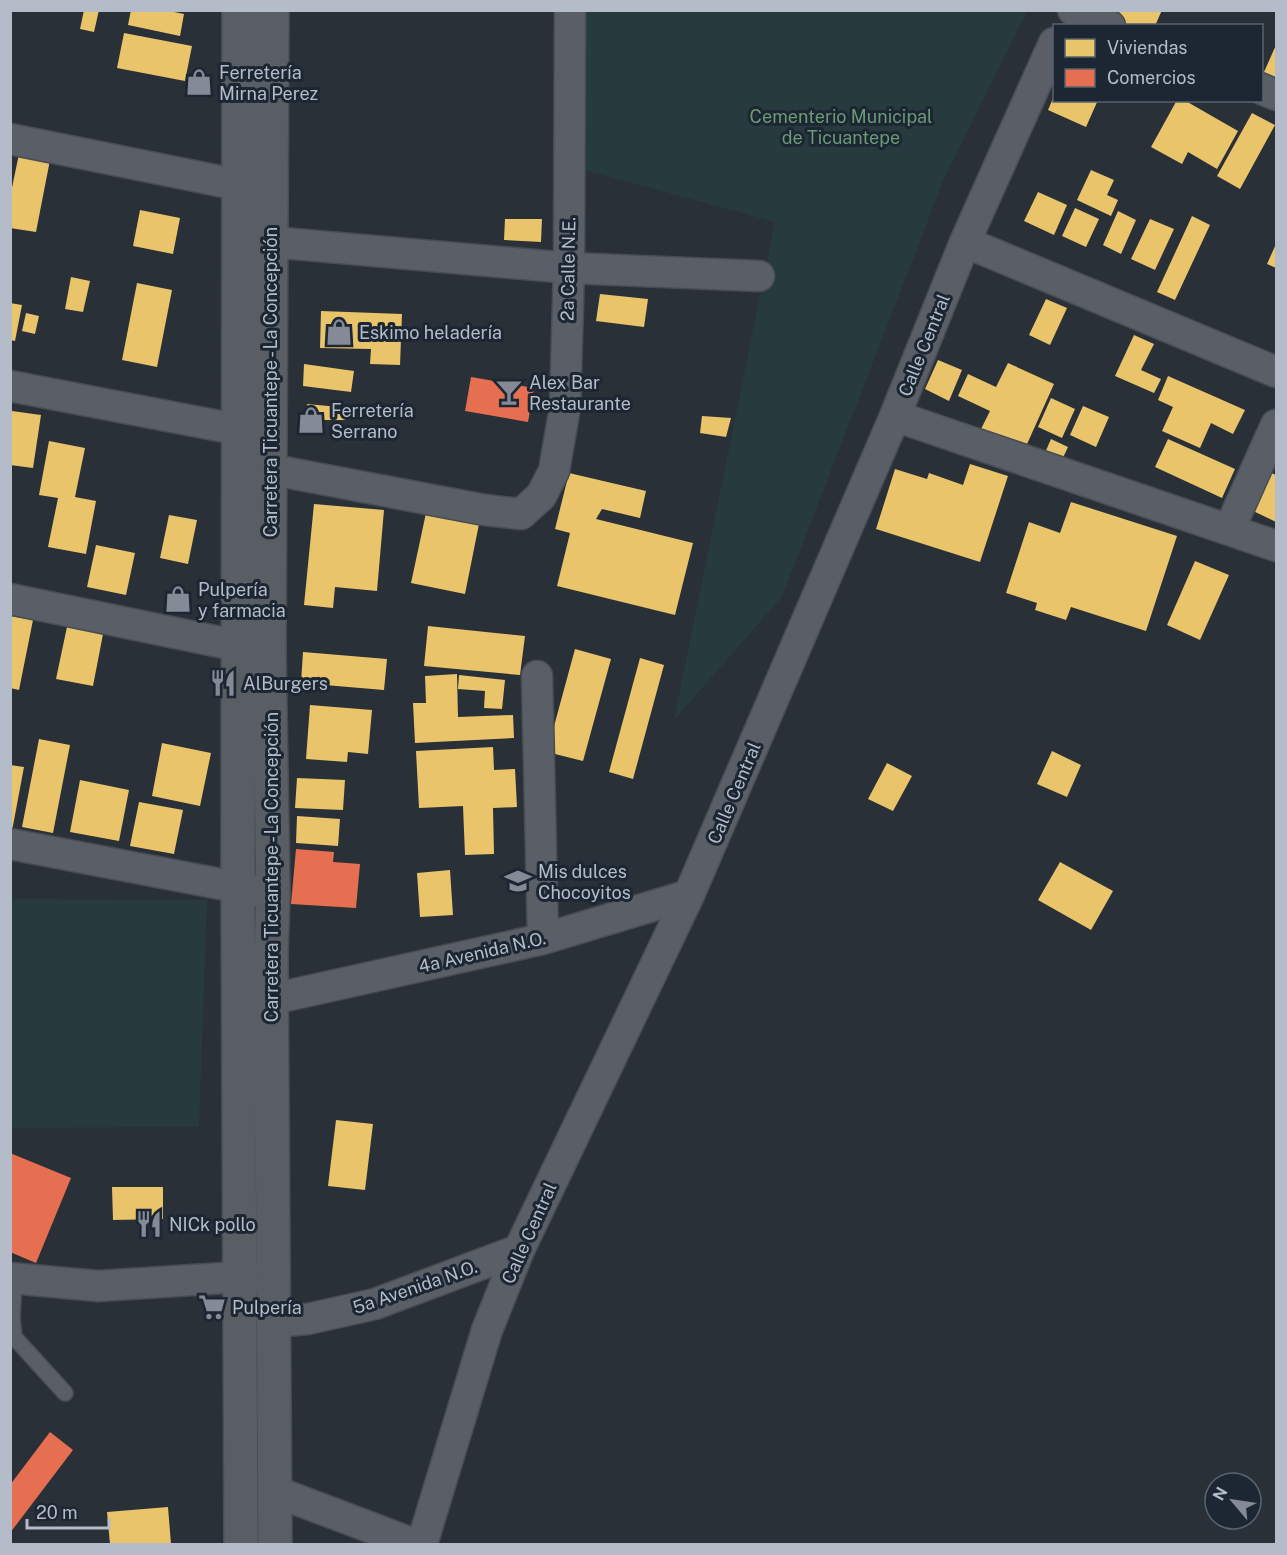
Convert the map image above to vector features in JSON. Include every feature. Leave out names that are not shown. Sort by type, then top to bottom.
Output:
[{"type":"main road","name":"Carretera Ticuantepe - La Concepción","points":[[239,10],[239,185],[255,433]]},
{"type":"main road","name":"Carretera Ticuantepe - La Concepción","points":[[241,1545],[239,646],[271,242],[272,10]]},
{"type":"main road","name":"Carretera Ticuantepe - La Concepción","points":[[254,466],[269,651],[273,894],[271,955],[275,1545]]},
{"type":"street","name":"2a Calle N.E.","points":[[254,466],[485,510],[521,514],[540,496],[554,471],[566,406],[570,10]]},
{"type":"street","points":[[1063,24],[1071,10],[1105,24]]},
{"type":"street","name":"Calle Central","points":[[422,1545],[487,1330],[519,1250],[689,895],[895,416],[965,242],[1053,45]]},
{"type":"street","points":[[10,139],[239,185],[271,189]]},
{"type":"street","points":[[271,242],[569,268],[759,276]]},
{"type":"street","points":[[965,242],[1276,372]]},
{"type":"street","points":[[10,386],[255,433]]},
{"type":"street","points":[[895,416],[1276,546]]},
{"type":"street","points":[[1228,530],[1276,425]]},
{"type":"street","points":[[10,599],[239,646]]},
{"type":"street","points":[[537,676],[543,939]]},
{"type":"street","points":[[10,844],[273,894]]},
{"type":"street","name":"4a Avenida N.O.","points":[[272,999],[543,939],[689,895]]},
{"type":"street","name":"5a Avenida N.O.","points":[[273,1322],[308,1319],[375,1304],[519,1250]]},
{"type":"street","points":[[12,1279],[98,1286],[240,1277],[273,1278]]},
{"type":"street","points":[[274,1491],[414,1545]]},
{"type":"lane","points":[[12,1279],[14,1337],[65,1393]]},
{"type":"green space","name":"Cementerio Municipal de Ticuantepe","points":[[582,11],[1027,11],[944,179],[782,597],[674,720],[775,222],[578,168]]},
{"type":"green space","points":[[11,899],[207,900],[199,1127],[11,1128]]},
{"type":"building: Viviendas","points":[[84,10],[99,10],[94,32],[80,29]]},
{"type":"building: Viviendas","points":[[131,10],[164,10],[184,14],[180,36],[128,25]]},
{"type":"building: Viviendas","points":[[1094,10],[1162,10],[1156,24],[1123,24]]},
{"type":"building: Viviendas","points":[[124,33],[192,46],[185,81],[117,68]]},
{"type":"building: Viviendas","points":[[1276,45],[1276,78],[1264,72]]},
{"type":"building: Viviendas","points":[[1053,98],[1053,102],[1097,102],[1086,127],[1048,110]]},
{"type":"building: Viviendas","points":[[1176,102],[1187,102],[1238,131],[1217,169],[1188,152],[1182,164],[1151,147]]},
{"type":"building: Viviendas","points":[[1252,113],[1275,125],[1240,189],[1217,176]]},
{"type":"building: Viviendas","points":[[19,154],[50,160],[36,232],[10,228],[10,197]]},
{"type":"building: Viviendas","points":[[1091,170],[1114,180],[1107,195],[1118,200],[1111,216],[1077,200]]},
{"type":"building: Viviendas","points":[[1038,192],[1067,205],[1054,235],[1024,221]]},
{"type":"building: Viviendas","points":[[1075,208],[1099,219],[1086,247],[1062,236]]},
{"type":"building: Viviendas","points":[[140,210],[180,218],[173,254],[133,246]]},
{"type":"building: Viviendas","points":[[1118,211],[1136,220],[1121,254],[1103,245]]},
{"type":"building: Viviendas","points":[[1192,216],[1210,225],[1175,300],[1157,292]]},
{"type":"building: Viviendas","points":[[505,219],[542,219],[541,242],[504,240]]},
{"type":"building: Viviendas","points":[[1150,219],[1174,229],[1155,270],[1131,259]]},
{"type":"building: Viviendas","points":[[1276,244],[1276,268],[1267,264]]},
{"type":"building: Viviendas","points":[[71,277],[90,281],[83,312],[65,309]]},
{"type":"building: Viviendas","points":[[137,283],[172,290],[157,367],[122,360]]},
{"type":"building: Viviendas","points":[[600,294],[648,299],[644,327],[596,321]]},
{"type":"building: Viviendas","points":[[1046,299],[1067,308],[1050,345],[1029,335]]},
{"type":"building: Viviendas","points":[[10,303],[22,305],[15,341],[10,340]]},
{"type":"building: Viviendas","points":[[321,311],[402,314],[400,365],[370,364],[371,349],[320,348]]},
{"type":"building: Viviendas","points":[[26,313],[39,316],[35,334],[22,331]]},
{"type":"building: Viviendas","points":[[1134,335],[1154,344],[1141,370],[1161,379],[1154,393],[1115,376]]},
{"type":"building: Viviendas","points":[[938,360],[962,370],[949,401],[925,389]]},
{"type":"building: Viviendas","points":[[1008,363],[1054,384],[1023,453],[979,433],[990,411],[958,396],[968,374],[996,387]]},
{"type":"building: Viviendas","points":[[304,364],[354,371],[351,392],[303,386]]},
{"type":"building: Viviendas","points":[[1168,376],[1245,410],[1233,434],[1211,423],[1200,448],[1162,431],[1173,407],[1158,400]]},
{"type":"building: Viviendas","points":[[1051,398],[1075,409],[1062,438],[1038,427]]},
{"type":"building: Viviendas","points":[[307,404],[350,408],[349,420],[311,420]]},
{"type":"building: Viviendas","points":[[1083,406],[1109,417],[1096,447],[1070,435]]},
{"type":"building: Viviendas","points":[[12,411],[41,415],[33,468],[10,465]]},
{"type":"building: Viviendas","points":[[702,416],[731,418],[726,437],[700,433]]},
{"type":"building: Viviendas","points":[[1051,439],[1068,447],[1061,462],[1044,455]]},
{"type":"building: Viviendas","points":[[1168,439],[1235,469],[1222,498],[1155,467]]},
{"type":"building: Viviendas","points":[[49,441],[85,448],[75,497],[96,501],[86,554],[48,547],[58,498],[39,495]]},
{"type":"building: Viviendas","points":[[970,464],[1008,476],[980,562],[876,529],[895,469],[927,479],[929,473],[963,485]]},
{"type":"building: Viviendas","points":[[1269,472],[1276,475],[1276,522],[1251,510]]},
{"type":"building: Viviendas","points":[[569,473],[646,491],[640,518],[602,509],[596,519],[693,543],[675,615],[557,586],[570,533],[555,529]]},
{"type":"building: Viviendas","points":[[1071,502],[1177,536],[1146,631],[1071,607],[1066,620],[1035,610],[1037,603],[1006,593],[1029,522],[1060,533]]},
{"type":"building: Viviendas","points":[[314,504],[384,510],[377,591],[335,587],[333,608],[304,605]]},
{"type":"building: Viviendas","points":[[426,513],[479,524],[465,594],[411,583]]},
{"type":"building: Viviendas","points":[[169,515],[197,520],[188,564],[160,558]]},
{"type":"building: Viviendas","points":[[96,545],[135,553],[126,595],[87,587]]},
{"type":"building: Viviendas","points":[[1195,561],[1229,575],[1200,640],[1167,625]]},
{"type":"building: Viviendas","points":[[10,616],[33,620],[19,690],[10,688]]},
{"type":"building: Viviendas","points":[[68,622],[104,629],[93,686],[56,679]]},
{"type":"building: Viviendas","points":[[428,626],[525,636],[520,675],[424,666]]},
{"type":"building: Viviendas","points":[[575,649],[611,659],[583,761],[547,752]]},
{"type":"building: Viviendas","points":[[303,652],[387,659],[384,690],[301,683]]},
{"type":"building: Viviendas","points":[[640,658],[664,665],[633,779],[609,772]]},
{"type":"building: Viviendas","points":[[457,674],[458,717],[513,715],[514,738],[415,743],[413,703],[426,703],[425,676]]},
{"type":"building: Viviendas","points":[[459,675],[505,680],[502,709],[484,708],[485,691],[458,689]]},
{"type":"building: Viviendas","points":[[310,705],[372,710],[368,754],[348,752],[347,762],[306,759]]},
{"type":"building: Viviendas","points":[[39,739],[70,745],[53,833],[22,827]]},
{"type":"building: Viviendas","points":[[162,743],[211,753],[200,806],[152,796]]},
{"type":"building: Viviendas","points":[[493,747],[494,770],[515,769],[517,807],[493,808],[494,854],[465,855],[463,806],[419,808],[416,751]]},
{"type":"building: Viviendas","points":[[1052,751],[1081,765],[1067,797],[1037,784]]},
{"type":"building: Viviendas","points":[[887,763],[912,776],[893,811],[868,799]]},
{"type":"building: Viviendas","points":[[10,765],[24,767],[12,831],[10,831]]},
{"type":"building: Viviendas","points":[[297,778],[345,780],[343,810],[295,808]]},
{"type":"building: Viviendas","points":[[80,780],[129,790],[119,841],[70,832]]},
{"type":"building: Viviendas","points":[[139,802],[183,810],[174,854],[130,846]]},
{"type":"building: Viviendas","points":[[297,816],[340,819],[338,846],[296,843]]},
{"type":"building: Viviendas","points":[[1060,862],[1113,891],[1091,930],[1038,900]]},
{"type":"building: Viviendas","points":[[450,870],[453,915],[420,917],[417,873]]},
{"type":"building: Viviendas","points":[[336,1120],[373,1124],[365,1190],[328,1186]]},
{"type":"building: Viviendas","points":[[112,1187],[163,1187],[163,1219],[113,1220]]},
{"type":"building: Viviendas","points":[[168,1507],[171,1544],[110,1544],[107,1512]]},
{"type":"building: Comercios","points":[[471,377],[534,388],[528,422],[465,411]]},
{"type":"building: Comercios","points":[[296,849],[334,852],[333,862],[360,864],[356,908],[291,904]]},
{"type":"building: Comercios","points":[[10,1153],[71,1178],[36,1263],[10,1252]]},
{"type":"building: Comercios","points":[[50,1432],[73,1450],[10,1533],[10,1485]]},
{"type":"place","name":"Ferretería Mirna Perez","points":[[199,82]]},
{"type":"place","name":"Eskimo heladería","points":[[339,332]]},
{"type":"place","name":"Alex Bar Restaurante","points":[[509,392]]},
{"type":"place","name":"Ferretería Serrano","points":[[311,420]]},
{"type":"place","name":"Pulpería y farmacia","points":[[178,599]]},
{"type":"place","name":"AlBurgers","points":[[223,683]]},
{"type":"place","name":"Mis dulces Chocoyitos","points":[[518,881]]},
{"type":"place","name":"NICk pollo","points":[[149,1224]]},
{"type":"place","name":"Pulpería","points":[[212,1307]]}]
